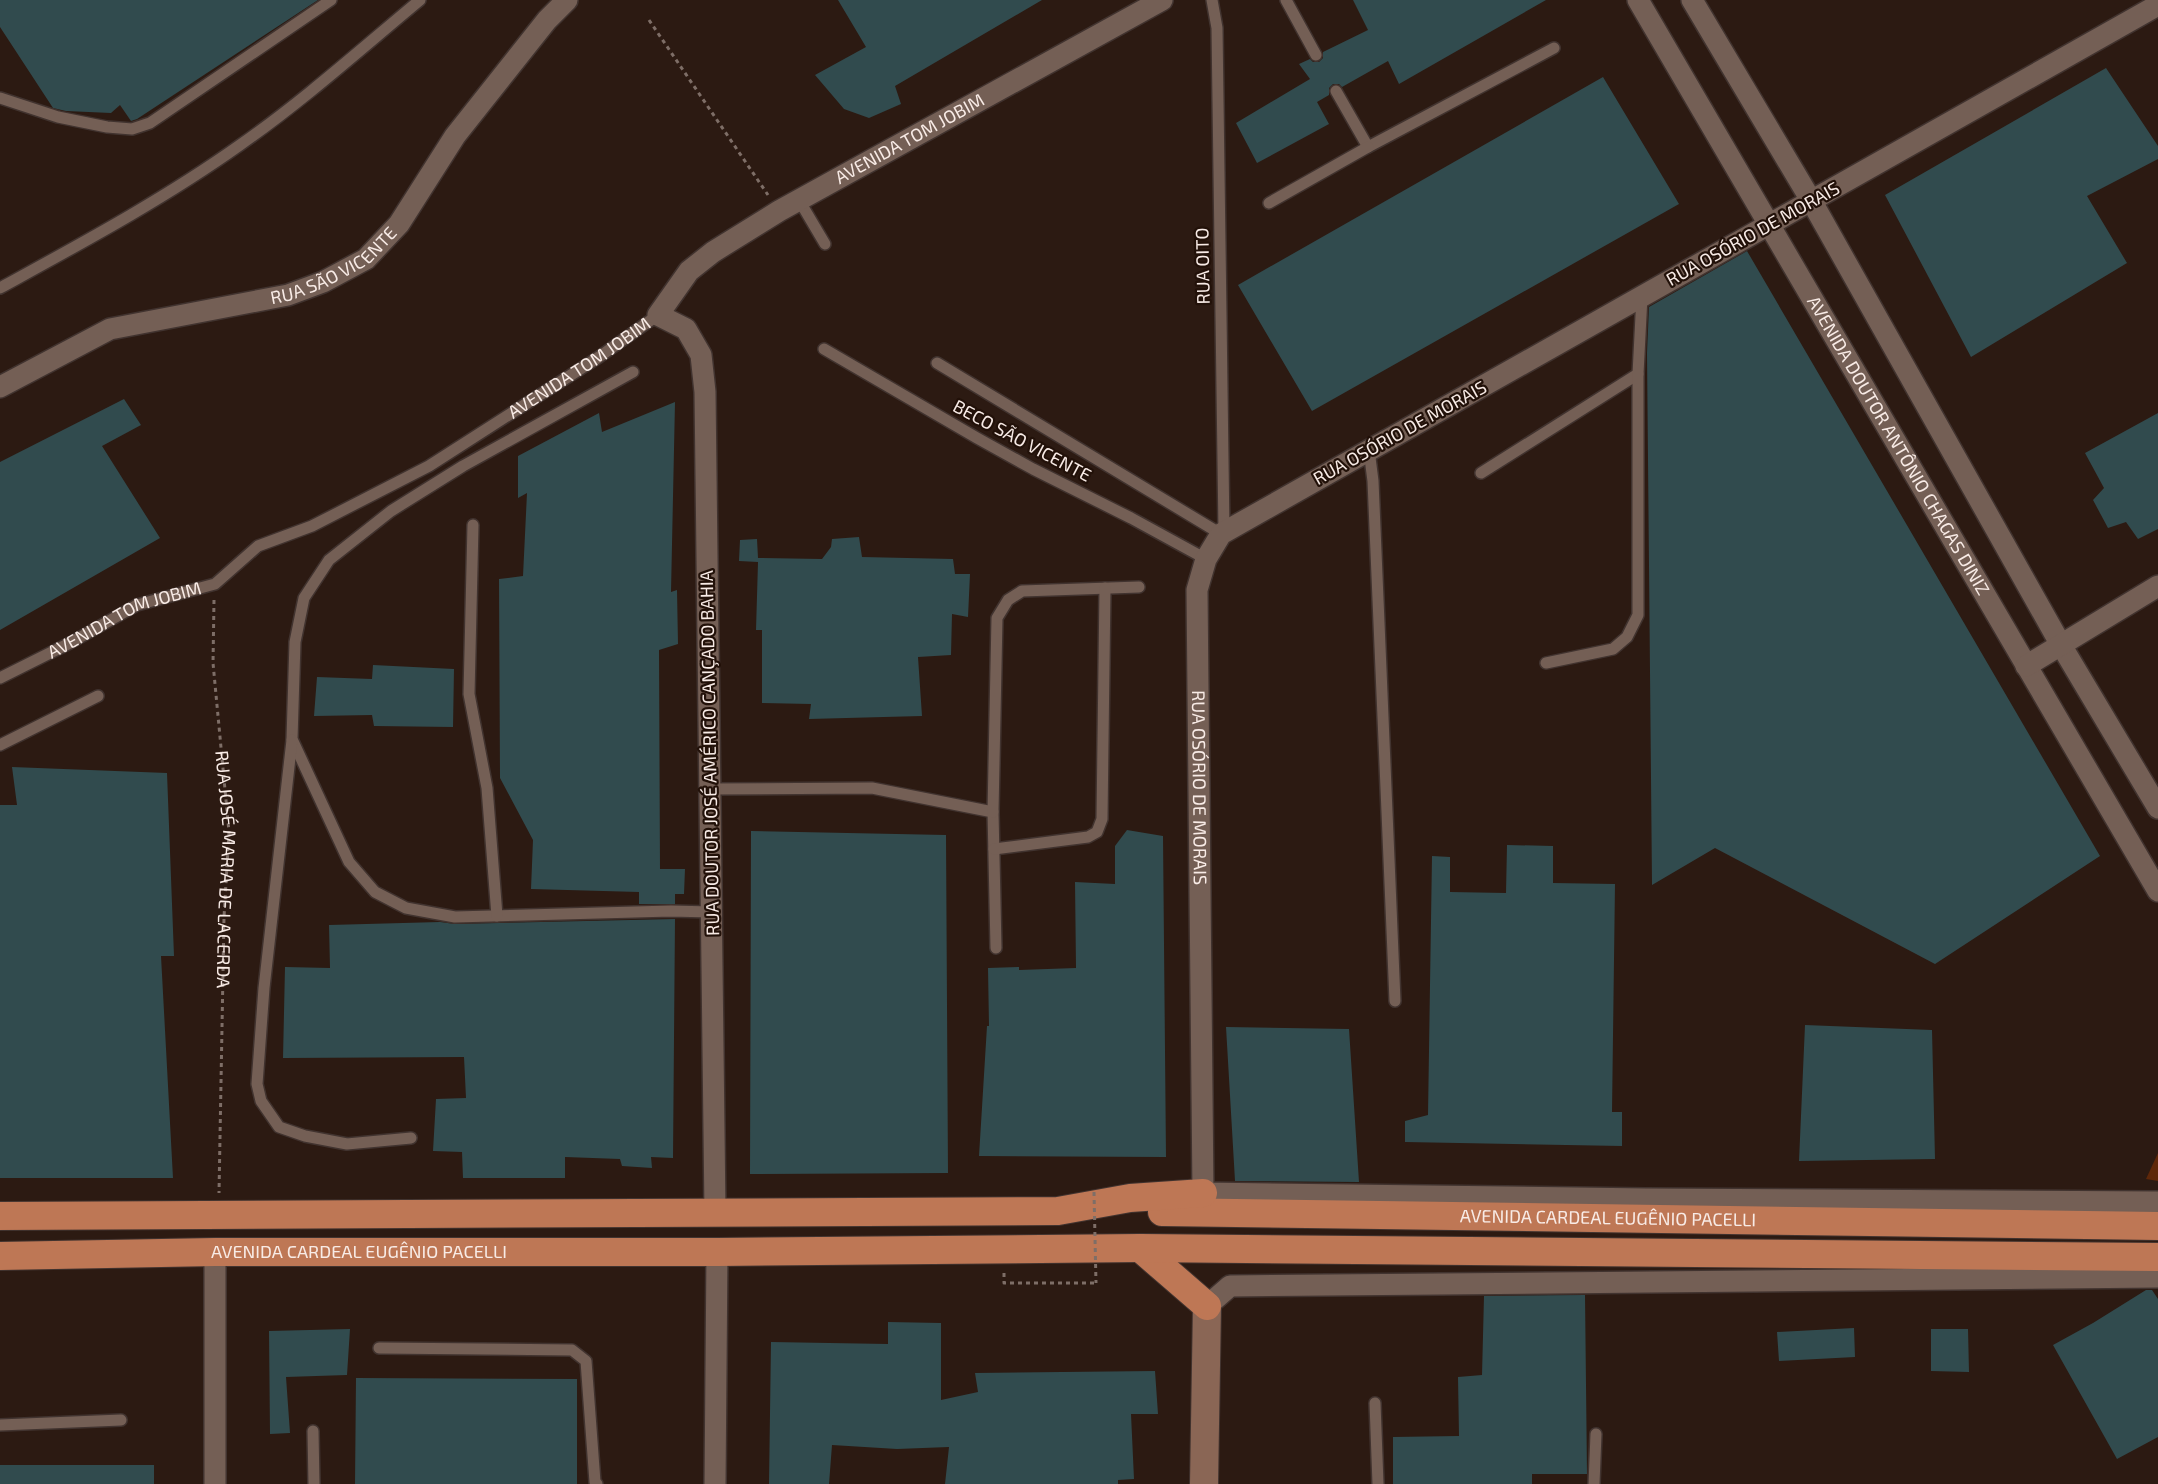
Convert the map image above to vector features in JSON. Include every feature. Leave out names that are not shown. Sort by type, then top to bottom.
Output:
[{"type":"highway","points":[[0,1216],[1058,1211],[1130,1198],[1203,1193]]},
{"type":"highway","name":"AVENIDA CARDEAL EUGÊNIO PACELLI","points":[[1058,1211],[2158,1226]]},
{"type":"highway","points":[[1140,1248],[1207,1306]]},
{"type":"highway","name":"AVENIDA CARDEAL EUGÊNIO PACELLI","points":[[0,1256],[216,1252],[717,1252],[1140,1248],[2158,1257]]},
{"type":"street","name":"RUA SÃO VICENTE","points":[[0,387],[110,329],[288,295],[323,282],[366,259],[399,224],[455,136],[547,20],[567,0]]},
{"type":"street","name":"AVENIDA TOM JOBIM","points":[[658,315],[689,271],[713,252],[779,211],[1162,0]]},
{"type":"street","name":"AVENIDA DOUTOR ANTÔNIO CHAGAS DINIZ","points":[[1638,0],[2158,891]]},
{"type":"street","points":[[1692,0],[1812,202],[2061,645],[2158,808]]},
{"type":"street","name":"RUA OSÓRIO DE MORAIS","points":[[1203,1193],[1197,590],[1206,559],[1223,533],[2158,5]]},
{"type":"street","name":"RUA DOUTOR JOSÉ AMÉRICO CANÇADO BAHIA","points":[[658,315],[686,329],[701,356],[705,392],[714,1212]]},
{"type":"street","points":[[2026,666],[2158,586]]},
{"type":"street","name":"AVENIDA CARDEAL EUGÊNIO PACELLI","points":[[1203,1193],[1646,1199],[2158,1202]]},
{"type":"street","points":[[215,1484],[216,1252]]},
{"type":"street","points":[[715,1484],[717,1252]]},
{"type":"street","points":[[1204,1484],[1207,1306],[1230,1286],[2158,1277]]},
{"type":"lane","points":[[0,98],[58,117],[107,127],[132,129],[150,123],[331,0]]},
{"type":"lane","points":[[0,288],[153,203],[241,145],[317,86],[420,0]]},
{"type":"lane","name":"RUA OITO","points":[[1212,0],[1217,28],[1223,533]]},
{"type":"lane","points":[[1286,0],[1316,56]]},
{"type":"lane","points":[[1269,203],[1368,147],[1554,48]]},
{"type":"lane","points":[[1336,91],[1368,147]]},
{"type":"lane","points":[[799,200],[825,244]]},
{"type":"lane","points":[[1546,663],[1612,649],[1627,637],[1638,615],[1638,374],[1642,296]]},
{"type":"lane","name":"AVENIDA TOM JOBIM","points":[[0,678],[70,643],[137,605],[215,584],[258,546],[312,526],[429,466],[599,357],[658,315]]},
{"type":"lane","name":"BECO SÃO VICENTE","points":[[824,349],[1009,456],[1131,518],[1206,559]]},
{"type":"lane","points":[[938,363],[1223,533]]},
{"type":"lane","points":[[411,1138],[347,1144],[305,1136],[280,1127],[261,1101],[257,1084],[264,988],[292,739],[295,642],[304,598],[329,560],[391,512],[463,466],[633,372]]},
{"type":"lane","points":[[1481,473],[1638,374]]},
{"type":"lane","points":[[1369,450],[1373,480],[1395,1000]]},
{"type":"lane","points":[[473,525],[469,694],[487,788],[497,916]]},
{"type":"lane","points":[[996,948],[994,812],[998,618],[1008,600],[1022,591],[1139,587]]},
{"type":"lane","points":[[994,849],[1088,837],[1097,832],[1102,819],[1105,588]]},
{"type":"lane","points":[[0,744],[98,696]]},
{"type":"lane","points":[[292,739],[349,862],[375,892],[406,908],[455,917],[671,911],[711,912]]},
{"type":"lane","points":[[710,789],[872,788],[994,812]]},
{"type":"lane","points":[[378,1348],[572,1350],[586,1361],[596,1483]]},
{"type":"lane","points":[[1375,1403],[1378,1484]]},
{"type":"lane","points":[[0,1425],[121,1420]]},
{"type":"lane","points":[[313,1431],[314,1484]]},
{"type":"lane","points":[[1594,1484],[1596,1434]]},
{"type":"path","points":[[649,20],[779,211]]},
{"type":"path","name":"RUA JOSÉ MARIA DE LACERDA","points":[[215,584],[213,663],[229,832],[224,917],[219,1216]]},
{"type":"path","points":[[1004,1283],[1096,1283],[1094,1192]]},
{"type":"path","points":[[1091,1270],[1101,1270]]},
{"type":"shaded area","points":[[2158,1153],[2158,1181],[2146,1179]]},
{"type":"building","points":[[0,0],[318,0],[137,119],[131,121],[120,105],[111,113],[66,111],[53,108],[0,27]]},
{"type":"building","points":[[838,0],[1042,0],[895,86],[901,104],[869,118],[844,109],[815,75],[866,47]]},
{"type":"building","points":[[1353,0],[1546,0],[1399,84],[1388,61],[1342,87],[1339,84],[1333,84],[1329,88],[1329,95],[1317,102],[1329,124],[1257,163],[1236,123],[1310,79],[1299,64],[1310,59],[1313,62],[1319,62],[1323,58],[1323,52],[1368,30]]},
{"type":"building","points":[[2106,68],[2158,146],[2158,159],[2087,196],[2127,263],[1971,357],[1885,195]]},
{"type":"building","points":[[1603,77],[1679,204],[1312,411],[1238,285]]},
{"type":"building","points":[[1747,251],[2100,856],[1935,964],[1715,848],[1652,885],[1647,353],[1649,307]]},
{"type":"building","points":[[124,399],[141,425],[102,446],[160,538],[0,630],[0,462]]},
{"type":"building","points":[[675,402],[671,592],[677,590],[678,644],[659,650],[660,869],[685,869],[684,894],[675,894],[675,904],[639,904],[639,892],[531,889],[533,840],[500,778],[499,579],[523,576],[527,493],[518,498],[518,456],[599,413],[602,432]]},
{"type":"building","points":[[2158,413],[2158,529],[2138,539],[2126,522],[2108,528],[2093,500],[2104,488],[2085,453]]},
{"type":"building","points":[[859,537],[862,557],[953,559],[955,574],[970,574],[968,617],[952,614],[951,655],[918,657],[922,716],[809,719],[811,704],[762,703],[762,630],[756,630],[758,562],[739,561],[740,540],[757,539],[758,558],[822,559],[831,547],[832,539]]},
{"type":"building","points":[[373,665],[454,669],[453,727],[374,726],[372,715],[314,716],[317,677],[372,679]]},
{"type":"building","points":[[12,767],[167,773],[174,956],[161,956],[173,1178],[0,1178],[0,805],[17,805]]},
{"type":"building","points":[[1127,830],[1163,836],[1166,1157],[979,1156],[987,1026],[989,1026],[988,968],[1019,967],[1019,970],[1076,968],[1075,882],[1115,884],[1115,846]]},
{"type":"building","points":[[751,831],[946,835],[948,1173],[750,1174]]},
{"type":"building","points":[[1507,845],[1553,846],[1553,883],[1615,884],[1612,1112],[1622,1112],[1622,1146],[1405,1142],[1405,1121],[1428,1115],[1432,856],[1450,857],[1450,892],[1506,893]]},
{"type":"building","points":[[675,919],[673,1158],[651,1157],[652,1168],[622,1166],[620,1159],[565,1157],[565,1178],[463,1178],[462,1152],[433,1151],[436,1099],[466,1098],[464,1057],[283,1058],[285,967],[330,968],[329,925]]},
{"type":"building","points":[[1805,1025],[1932,1030],[1935,1159],[1799,1161]]},
{"type":"building","points":[[1226,1027],[1349,1029],[1359,1182],[1235,1181]]},
{"type":"building","points":[[2146,1290],[2152,1290],[2158,1299],[2158,1437],[2117,1459],[2053,1345]]},
{"type":"building","points":[[1585,1295],[1587,1474],[1532,1474],[1532,1484],[1393,1484],[1393,1437],[1459,1436],[1458,1377],[1482,1375],[1484,1296]]},
{"type":"building","points":[[888,1322],[941,1323],[941,1400],[978,1392],[975,1373],[1155,1371],[1158,1414],[1131,1414],[1134,1479],[1118,1480],[1118,1484],[945,1484],[949,1447],[897,1449],[832,1445],[829,1484],[769,1484],[771,1342],[888,1344]]},
{"type":"building","points":[[1854,1328],[1855,1357],[1779,1361],[1777,1332]]},
{"type":"building","points":[[350,1329],[347,1375],[286,1377],[290,1433],[270,1434],[269,1331]]},
{"type":"building","points":[[1931,1329],[1968,1329],[1969,1372],[1931,1371]]},
{"type":"building","points":[[356,1378],[577,1379],[577,1484],[355,1484]]},
{"type":"building","points":[[0,1465],[154,1465],[154,1484],[0,1484]]}]
